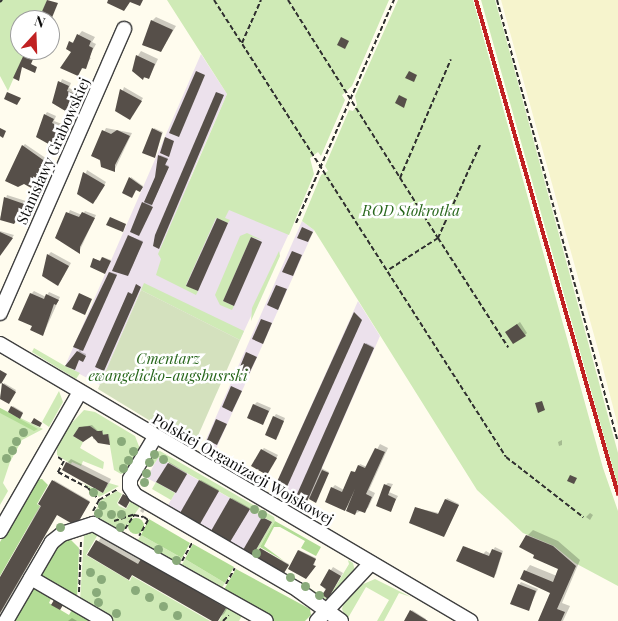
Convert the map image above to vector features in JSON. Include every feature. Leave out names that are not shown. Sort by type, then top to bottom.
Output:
[{"type":"street","name":"Stanisławy Grabowskiej","points":[[0,313],[124,29]]},
{"type":"street","name":"Polskiej Organizacji Wojskowej","points":[[0,344],[154,437],[470,621]]},
{"type":"street","points":[[0,531],[80,392]]},
{"type":"street","points":[[154,437],[129,483],[141,499],[298,590],[341,621]]},
{"type":"street","points":[[6,621],[56,538],[91,527],[120,537],[266,621]]},
{"type":"street","points":[[317,621],[371,563]]},
{"type":"street","points":[[31,578],[99,620]]},
{"type":"path","points":[[214,0],[506,456],[582,518]]},
{"type":"path","points":[[242,44],[261,0]]},
{"type":"path","points":[[288,0],[508,347]]},
{"type":"path","points":[[296,224],[394,0]]},
{"type":"path","points":[[497,0],[618,441]]},
{"type":"path","points":[[400,178],[451,59]]},
{"type":"path","points":[[388,270],[438,238],[480,145]]},
{"type":"path","points":[[52,454],[64,461],[58,472],[88,488],[99,500]]},
{"type":"path","points":[[78,606],[91,527],[99,500],[129,483]]},
{"type":"path","points":[[91,527],[134,515],[148,520],[134,545]]},
{"type":"path","points":[[120,537],[134,515]]},
{"type":"path","points":[[177,570],[198,532]]},
{"type":"path","points":[[220,594],[241,557]]},
{"type":"shaded area","points":[[501,0],[618,0],[618,426],[599,353]]},
{"type":"shaded area","points":[[201,54],[227,94],[189,181],[291,229],[240,340],[141,290],[100,385],[65,366]]},
{"type":"shaded area","points":[[302,221],[314,230],[212,458],[201,451]]},
{"type":"shaded area","points":[[358,301],[380,336],[303,511],[272,493]]},
{"type":"shaded area","points":[[158,457],[272,522],[253,555],[168,505],[175,493],[147,478]]},
{"type":"green space","points":[[0,0],[47,0],[43,10],[10,10],[10,60],[22,60],[8,91],[0,76]]},
{"type":"green space","points":[[167,0],[389,0],[352,86],[342,95],[345,100],[321,156],[318,152],[310,158],[314,174],[289,235],[229,210],[225,218],[230,220],[228,223],[216,218],[186,285],[198,291],[196,295],[156,275],[161,259],[158,254],[227,94]]},
{"type":"green space","name":"ROD Stokrotka","points":[[398,0],[473,0],[603,468],[618,511],[618,586],[575,563],[554,546],[523,533],[477,490],[314,230],[302,221],[321,175],[328,171],[325,166],[349,110],[353,111],[357,105],[355,96]]},
{"type":"green space","points":[[481,0],[495,0],[505,35],[618,453],[618,486]]},
{"type":"green space","points":[[247,233],[262,240],[251,237],[223,301],[234,306],[232,310],[220,305],[215,295],[240,236]]},
{"type":"green space","points":[[279,251],[280,256],[251,321],[252,308]]},
{"type":"green space","points":[[144,283],[244,331],[240,340],[141,290]]},
{"type":"green space","name":"Cmentarz ewangelicko-augsbusrski","points":[[141,290],[240,340],[193,447],[98,389]]},
{"type":"green space","points":[[34,348],[80,373],[76,379],[32,352]]},
{"type":"green space","points":[[59,391],[63,402],[49,427],[42,422]]},
{"type":"green space","points":[[0,408],[43,429],[22,440],[10,462],[3,483],[8,491],[0,505]]},
{"type":"green space","points":[[0,408],[38,429],[34,431],[0,413]]},
{"type":"green space","points":[[84,410],[95,412],[135,436],[140,449],[127,472],[121,474],[114,470],[108,434],[103,435],[102,431],[97,431],[90,426],[79,428],[73,436],[83,442],[80,448],[104,462],[103,469],[83,461],[81,466],[72,462],[71,464],[57,455],[57,448],[69,426]]},
{"type":"green space","points":[[160,451],[274,517],[275,521],[255,556],[253,555],[272,522],[159,457],[154,464],[147,463],[154,453]]},
{"type":"green space","points":[[42,479],[48,485],[37,504],[40,506],[0,576],[0,542],[35,480]]},
{"type":"green space","points":[[156,482],[175,493],[171,500],[152,489]]},
{"type":"green space","points":[[83,483],[103,493],[109,483],[119,486],[99,497]]},
{"type":"green space","points":[[117,491],[122,494],[117,503],[119,506],[126,509],[132,499],[141,505],[121,534],[94,514],[101,500]]},
{"type":"green space","points":[[136,518],[142,520],[144,526],[142,532],[136,534],[130,532],[128,526],[130,520]]},
{"type":"green space","points":[[149,519],[190,543],[182,558],[141,535]]},
{"type":"green space","points":[[275,521],[321,547],[316,556],[301,548],[305,541],[280,527],[274,527],[264,546],[284,561],[260,547]]},
{"type":"green space","points":[[101,529],[86,555],[130,581],[132,576],[210,621],[111,621],[80,601],[84,536],[86,532]]},
{"type":"green space","points":[[141,535],[182,558],[177,567],[136,543]]},
{"type":"green space","points":[[70,539],[79,548],[77,600],[40,578],[40,569],[55,542]]},
{"type":"green space","points":[[193,544],[234,567],[225,583],[185,559]]},
{"type":"green space","points":[[185,559],[225,583],[220,591],[180,568]]},
{"type":"green space","points":[[348,560],[353,563],[355,571],[328,599],[349,564]]},
{"type":"green space","points":[[236,569],[310,609],[311,615],[305,621],[272,621],[222,593]]},
{"type":"green space","points":[[284,573],[328,599],[283,575]]},
{"type":"green space","points":[[375,579],[411,597],[399,593],[384,621],[377,621],[389,600],[366,587],[348,618],[345,616],[342,609],[344,602],[361,585]]},
{"type":"green space","points":[[32,586],[53,594],[49,603],[69,615],[74,606],[87,616],[88,621],[9,621]]},
{"type":"green space","points":[[228,603],[243,614],[239,621],[219,621]]},
{"type":"building","points":[[47,0],[58,3],[55,10],[43,10]]},
{"type":"building","points":[[108,0],[143,0],[140,6],[130,2],[124,11],[107,3]]},
{"type":"building","points":[[151,20],[173,30],[161,52],[142,45]]},
{"type":"building","points":[[77,34],[91,41],[89,46],[93,48],[86,69],[82,68],[78,76],[60,68],[71,52],[66,49],[69,41],[73,43]]},
{"type":"building","points":[[341,37],[349,41],[345,49],[337,45]]},
{"type":"building","points":[[136,55],[155,64],[149,79],[144,77],[143,80],[132,71]]},
{"type":"building","points":[[21,60],[33,60],[31,64],[37,67],[35,73],[22,67],[19,81],[13,78]]},
{"type":"building","points":[[196,71],[205,75],[179,137],[169,133]]},
{"type":"building","points":[[409,71],[417,75],[414,82],[405,78]]},
{"type":"building","points":[[58,81],[69,86],[67,91],[75,94],[67,112],[52,103]]},
{"type":"building","points":[[120,89],[142,101],[130,120],[115,111]]},
{"type":"building","points":[[7,92],[21,98],[17,105],[4,99]]},
{"type":"building","points":[[216,92],[224,95],[159,249],[153,246],[155,235]]},
{"type":"building","points":[[399,95],[407,99],[404,108],[395,103]]},
{"type":"building","points":[[44,114],[54,119],[52,123],[60,127],[52,146],[36,137]]},
{"type":"building","points":[[0,128],[6,131],[3,138],[0,136]]},
{"type":"building","points":[[152,128],[162,133],[155,158],[142,153]]},
{"type":"building","points":[[102,130],[111,134],[117,130],[130,136],[115,165],[115,172],[101,167],[100,160],[91,156]]},
{"type":"building","points":[[165,137],[174,141],[169,157],[160,153]]},
{"type":"building","points":[[22,145],[46,162],[33,189],[24,184],[18,187],[5,181]]},
{"type":"building","points":[[158,155],[168,159],[165,165],[169,167],[152,205],[144,202],[155,177]]},
{"type":"building","points":[[83,172],[105,185],[93,204],[77,194]]},
{"type":"building","points":[[129,177],[143,187],[140,192],[136,190],[132,198],[122,193]]},
{"type":"building","points":[[4,197],[27,205],[14,224],[0,220]]},
{"type":"building","points":[[142,202],[153,207],[139,236],[130,232]]},
{"type":"building","points":[[66,212],[79,217],[82,212],[95,218],[80,247],[80,254],[55,238]]},
{"type":"building","points":[[110,217],[126,224],[123,232],[106,225]]},
{"type":"building","points":[[217,218],[228,223],[198,291],[186,286]]},
{"type":"building","points":[[302,227],[313,232],[308,242],[297,238]]},
{"type":"building","points":[[0,232],[13,238],[0,256]]},
{"type":"building","points":[[128,235],[143,242],[128,276],[112,271]]},
{"type":"building","points":[[251,237],[262,242],[234,306],[223,301]]},
{"type":"building","points":[[292,251],[302,255],[293,276],[282,272]]},
{"type":"building","points":[[47,254],[69,266],[58,286],[42,276]]},
{"type":"building","points":[[102,257],[111,261],[105,274],[90,267],[93,258],[100,261]]},
{"type":"building","points":[[109,272],[117,275],[83,351],[73,347]]},
{"type":"building","points":[[136,284],[141,287],[104,371],[95,367],[128,292],[132,294]]},
{"type":"building","points":[[276,285],[287,289],[278,310],[267,305]]},
{"type":"building","points":[[30,293],[44,299],[46,294],[59,300],[56,305],[54,304],[43,336],[30,330],[32,326],[18,320]]},
{"type":"building","points":[[79,293],[92,299],[85,315],[72,309]]},
{"type":"building","points":[[354,312],[362,320],[286,489],[276,484]]},
{"type":"building","points":[[261,319],[272,323],[263,344],[252,339]]},
{"type":"building","points":[[517,324],[526,336],[513,344],[505,332]]},
{"type":"building","points":[[364,343],[374,348],[305,506],[294,501]]},
{"type":"building","points":[[77,351],[86,356],[83,362],[79,360],[75,370],[65,366]]},
{"type":"building","points":[[246,352],[257,357],[247,378],[237,374]]},
{"type":"building","points":[[0,370],[7,374],[1,384],[0,383]]},
{"type":"building","points":[[2,383],[16,392],[9,404],[0,399]]},
{"type":"building","points":[[231,386],[242,391],[232,412],[222,407]]},
{"type":"building","points":[[542,401],[545,410],[538,413],[535,403]]},
{"type":"building","points":[[253,404],[269,411],[263,425],[247,418]]},
{"type":"building","points":[[11,406],[23,413],[20,419],[8,412]]},
{"type":"building","points":[[273,416],[284,421],[276,440],[265,435]]},
{"type":"building","points":[[34,418],[42,423],[40,427],[31,423]]},
{"type":"building","points":[[216,419],[227,424],[217,445],[207,440]]},
{"type":"building","points":[[90,426],[97,431],[102,431],[103,435],[108,434],[110,445],[98,443],[92,436],[83,442],[73,436],[79,427]]},
{"type":"building","points":[[375,448],[385,452],[366,494],[372,497],[365,513],[357,510],[355,515],[346,511],[355,489],[345,511],[325,502],[331,487],[342,492],[351,471],[355,472],[358,465],[365,468]]},
{"type":"building","points":[[261,449],[277,458],[267,475],[251,466]]},
{"type":"building","points":[[66,462],[108,483],[103,493],[62,470]]},
{"type":"building","points":[[168,463],[187,474],[176,493],[156,482]]},
{"type":"building","points":[[322,470],[329,473],[316,503],[309,499]]},
{"type":"building","points":[[570,475],[577,478],[574,484],[567,481]]},
{"type":"building","points":[[52,480],[90,502],[76,526],[57,515],[0,613],[0,577],[41,506],[38,504]]},
{"type":"building","points":[[199,480],[219,491],[200,524],[180,513]]},
{"type":"building","points":[[384,484],[391,487],[388,495],[396,499],[391,512],[376,506]]},
{"type":"building","points":[[123,494],[131,499],[126,508],[118,503]]},
{"type":"building","points":[[230,498],[250,509],[230,542],[211,531]]},
{"type":"building","points":[[445,499],[459,505],[444,537],[409,523],[415,507],[438,514]]},
{"type":"building","points":[[262,517],[272,522],[253,555],[243,550]]},
{"type":"building","points":[[526,535],[553,546],[576,566],[557,609],[565,612],[561,621],[538,621],[550,593],[520,579],[524,570],[553,582],[558,569],[533,558],[534,555],[519,547]]},
{"type":"building","points":[[96,540],[138,564],[141,559],[226,608],[218,621],[212,621],[132,575],[129,580],[87,555]]},
{"type":"building","points":[[463,546],[489,556],[492,549],[502,553],[494,578],[456,561]]},
{"type":"building","points":[[260,548],[289,565],[284,573],[255,556]]},
{"type":"building","points":[[298,550],[316,559],[313,565],[316,566],[306,579],[288,569]]},
{"type":"building","points":[[329,569],[341,576],[328,599],[322,595],[326,589],[320,585]]},
{"type":"building","points":[[518,584],[536,591],[529,611],[510,604]]},
{"type":"building","points":[[54,600],[63,605],[60,610],[51,605]]},
{"type":"building","points":[[410,610],[428,621],[404,621]]},
{"type":"railway","points":[[476,0],[618,494]]}]
